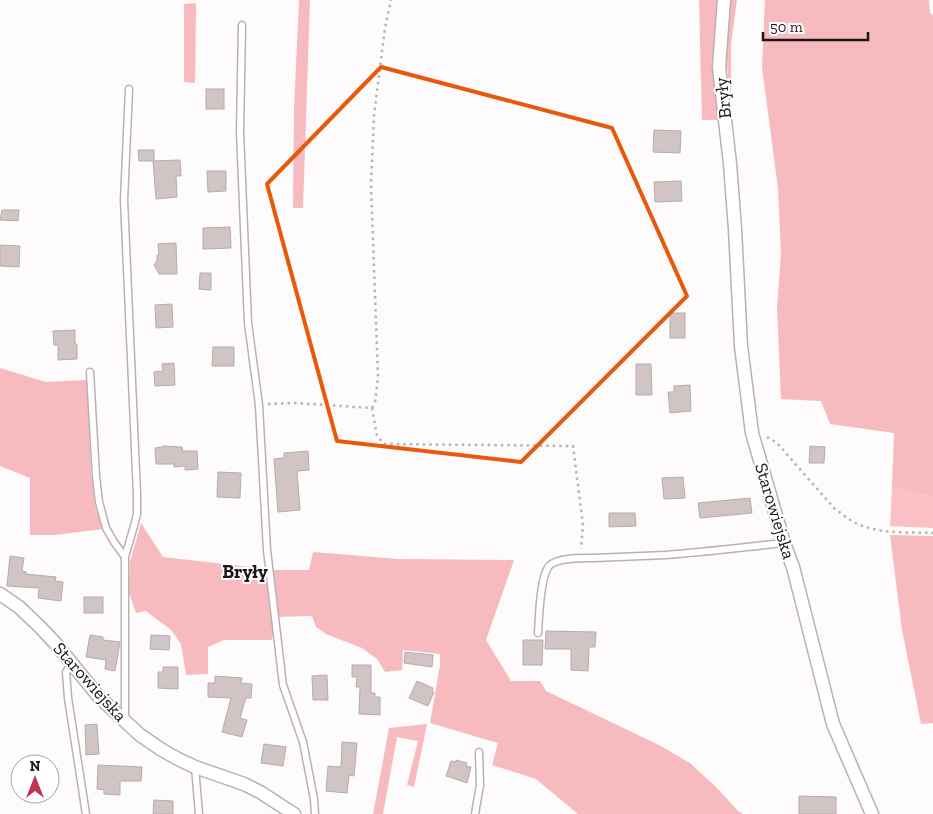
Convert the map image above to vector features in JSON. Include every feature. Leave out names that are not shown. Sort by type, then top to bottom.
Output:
[{"type":"street","name":"Bryły","points":[[724,0],[719,68],[732,196]]},
{"type":"street","name":"Starowiejska","points":[[732,196],[741,346],[752,433],[792,566],[833,724],[872,814]]},
{"type":"street","name":"Starowiejska","points":[[0,594],[20,607],[40,626],[99,697],[140,736],[195,767],[244,784],[276,801],[294,814]]},
{"type":"lane","points":[[242,24],[240,132],[248,323],[259,405],[267,550],[283,685],[303,742],[315,814]]},
{"type":"lane","points":[[125,722],[125,557],[137,514],[136,452],[124,200],[129,89]]},
{"type":"lane","points":[[90,372],[99,502],[106,528],[125,557]]},
{"type":"lane","points":[[538,633],[543,582],[547,570],[555,562],[579,558],[665,555],[784,543]]},
{"type":"lane","points":[[72,664],[66,676],[68,698],[86,814]]},
{"type":"lane","points":[[475,814],[480,785],[479,752]]},
{"type":"lane","points":[[195,767],[198,814]]},
{"type":"path","points":[[391,0],[385,28],[374,114],[371,185],[378,377],[375,402],[372,408],[377,436],[384,444],[573,446],[583,525],[579,558]]},
{"type":"path","points":[[259,405],[294,402],[372,408]]},
{"type":"path","points":[[752,433],[765,436],[777,443],[843,516],[860,525],[880,530],[933,533]]},
{"type":"highlighted area","points":[[381,67],[612,128],[687,296],[521,462],[337,441],[267,184]]},
{"type":"shaded area","points":[[299,0],[310,0],[303,208],[293,208],[294,108]]},
{"type":"shaded area","points":[[699,0],[719,0],[720,120],[702,120]]},
{"type":"shaded area","points":[[729,0],[737,0],[731,44],[731,99],[725,50]]},
{"type":"shaded area","points":[[765,0],[929,0],[930,13],[933,15],[933,497],[892,486],[894,433],[830,424],[821,401],[781,399],[777,308],[781,253],[778,189],[762,67]]},
{"type":"shaded area","points":[[196,3],[195,83],[184,82],[184,4]]},
{"type":"shaded area","points":[[0,368],[46,382],[87,380],[91,471],[96,509],[103,529],[55,535],[30,535],[30,478],[0,466]]},
{"type":"shaded area","points":[[892,486],[933,497],[933,528],[890,526]]},
{"type":"shaded area","points":[[141,523],[163,557],[275,570],[309,570],[313,552],[398,559],[514,560],[486,640],[511,681],[540,681],[546,691],[659,745],[690,763],[743,814],[578,814],[536,779],[492,765],[498,743],[430,723],[440,665],[440,654],[403,650],[402,670],[385,672],[377,659],[362,648],[326,634],[316,627],[312,616],[275,617],[272,640],[224,640],[208,647],[208,674],[186,675],[181,644],[171,630],[146,611],[136,613],[129,593],[130,562]]},
{"type":"shaded area","points":[[890,535],[933,536],[933,723],[921,724],[902,630]]},
{"type":"shaded area","points":[[427,724],[414,787],[407,785],[418,741],[397,737],[383,814],[373,814],[389,728]]},
{"type":"building","points":[[206,89],[224,89],[224,109],[206,109]]},
{"type":"building","points":[[654,130],[681,131],[680,153],[653,152]]},
{"type":"building","points":[[138,150],[154,150],[154,161],[139,161]]},
{"type":"building","points":[[180,160],[181,176],[176,176],[177,197],[156,199],[153,161]]},
{"type":"building","points":[[207,171],[226,171],[226,191],[208,192]]},
{"type":"building","points":[[681,181],[682,201],[655,202],[654,182]]},
{"type":"building","points":[[2,210],[19,210],[18,221],[0,220]]},
{"type":"building","points":[[230,227],[231,248],[203,249],[203,228]]},
{"type":"building","points":[[176,243],[177,274],[159,274],[154,265],[157,261],[157,255],[159,255],[158,244]]},
{"type":"building","points":[[0,245],[20,246],[19,267],[0,266]]},
{"type":"building","points":[[200,273],[211,273],[211,290],[199,289]]},
{"type":"building","points":[[172,304],[173,327],[156,328],[155,305]]},
{"type":"building","points":[[670,313],[685,313],[685,338],[670,338]]},
{"type":"building","points":[[75,330],[77,359],[58,360],[58,345],[54,345],[53,331]]},
{"type":"building","points":[[213,347],[234,347],[234,366],[212,366]]},
{"type":"building","points":[[174,363],[175,385],[155,386],[154,372],[163,371],[162,364]]},
{"type":"building","points":[[636,364],[651,364],[652,395],[636,395]]},
{"type":"building","points":[[690,385],[691,411],[670,413],[668,392],[674,392],[674,386]]},
{"type":"building","points":[[162,446],[182,447],[183,451],[197,451],[198,469],[185,470],[185,466],[174,467],[174,464],[156,464],[155,448]]},
{"type":"building","points":[[810,446],[825,447],[824,463],[809,463]]},
{"type":"building","points":[[308,451],[309,470],[297,471],[300,510],[278,512],[274,459],[284,458],[284,453]]},
{"type":"building","points":[[218,472],[241,473],[240,498],[217,497]]},
{"type":"building","points":[[683,477],[685,498],[664,499],[662,478]]},
{"type":"building","points":[[750,498],[752,513],[700,518],[698,503]]},
{"type":"building","points":[[609,513],[635,513],[636,526],[609,527]]},
{"type":"building","points":[[10,556],[24,558],[22,571],[26,572],[26,574],[56,577],[55,581],[63,582],[61,601],[38,598],[39,588],[7,586]]},
{"type":"building","points":[[84,597],[103,597],[103,613],[84,613]]},
{"type":"building","points":[[546,631],[596,632],[595,647],[589,647],[588,671],[571,670],[571,649],[545,649]]},
{"type":"building","points":[[90,635],[103,637],[103,640],[120,642],[115,671],[105,669],[106,660],[86,657]]},
{"type":"building","points":[[151,635],[170,636],[169,650],[150,649]]},
{"type":"building","points":[[523,640],[543,640],[542,665],[523,665]]},
{"type":"building","points":[[405,652],[433,655],[432,667],[404,663]]},
{"type":"building","points":[[352,665],[371,665],[371,693],[375,693],[375,697],[380,697],[380,715],[359,714],[360,687],[356,687],[357,677],[352,677]]},
{"type":"building","points":[[163,667],[178,667],[178,689],[158,688],[158,672],[163,672]]},
{"type":"building","points":[[327,675],[328,700],[313,700],[312,676]]},
{"type":"building","points":[[215,676],[242,678],[241,683],[252,684],[251,698],[246,698],[240,718],[247,720],[242,737],[222,732],[231,698],[208,697],[208,683],[215,683]]},
{"type":"building","points":[[417,681],[433,688],[432,691],[434,692],[428,706],[409,698]]},
{"type":"building","points":[[97,724],[99,754],[86,755],[85,725]]},
{"type":"building","points":[[342,742],[357,743],[354,776],[349,775],[347,793],[326,791],[328,766],[341,767]]},
{"type":"building","points":[[264,744],[286,747],[283,766],[261,763]]},
{"type":"building","points":[[456,760],[467,763],[466,766],[471,767],[467,783],[446,776],[451,761],[456,762]]},
{"type":"building","points":[[98,765],[142,767],[141,781],[120,781],[120,795],[104,794],[104,790],[97,789]]},
{"type":"building","points":[[799,796],[836,797],[836,814],[799,814]]},
{"type":"building","points":[[154,800],[173,801],[173,814],[153,814]]},
{"type":"district","name":"Bryły","points":[[245,571]]}]
